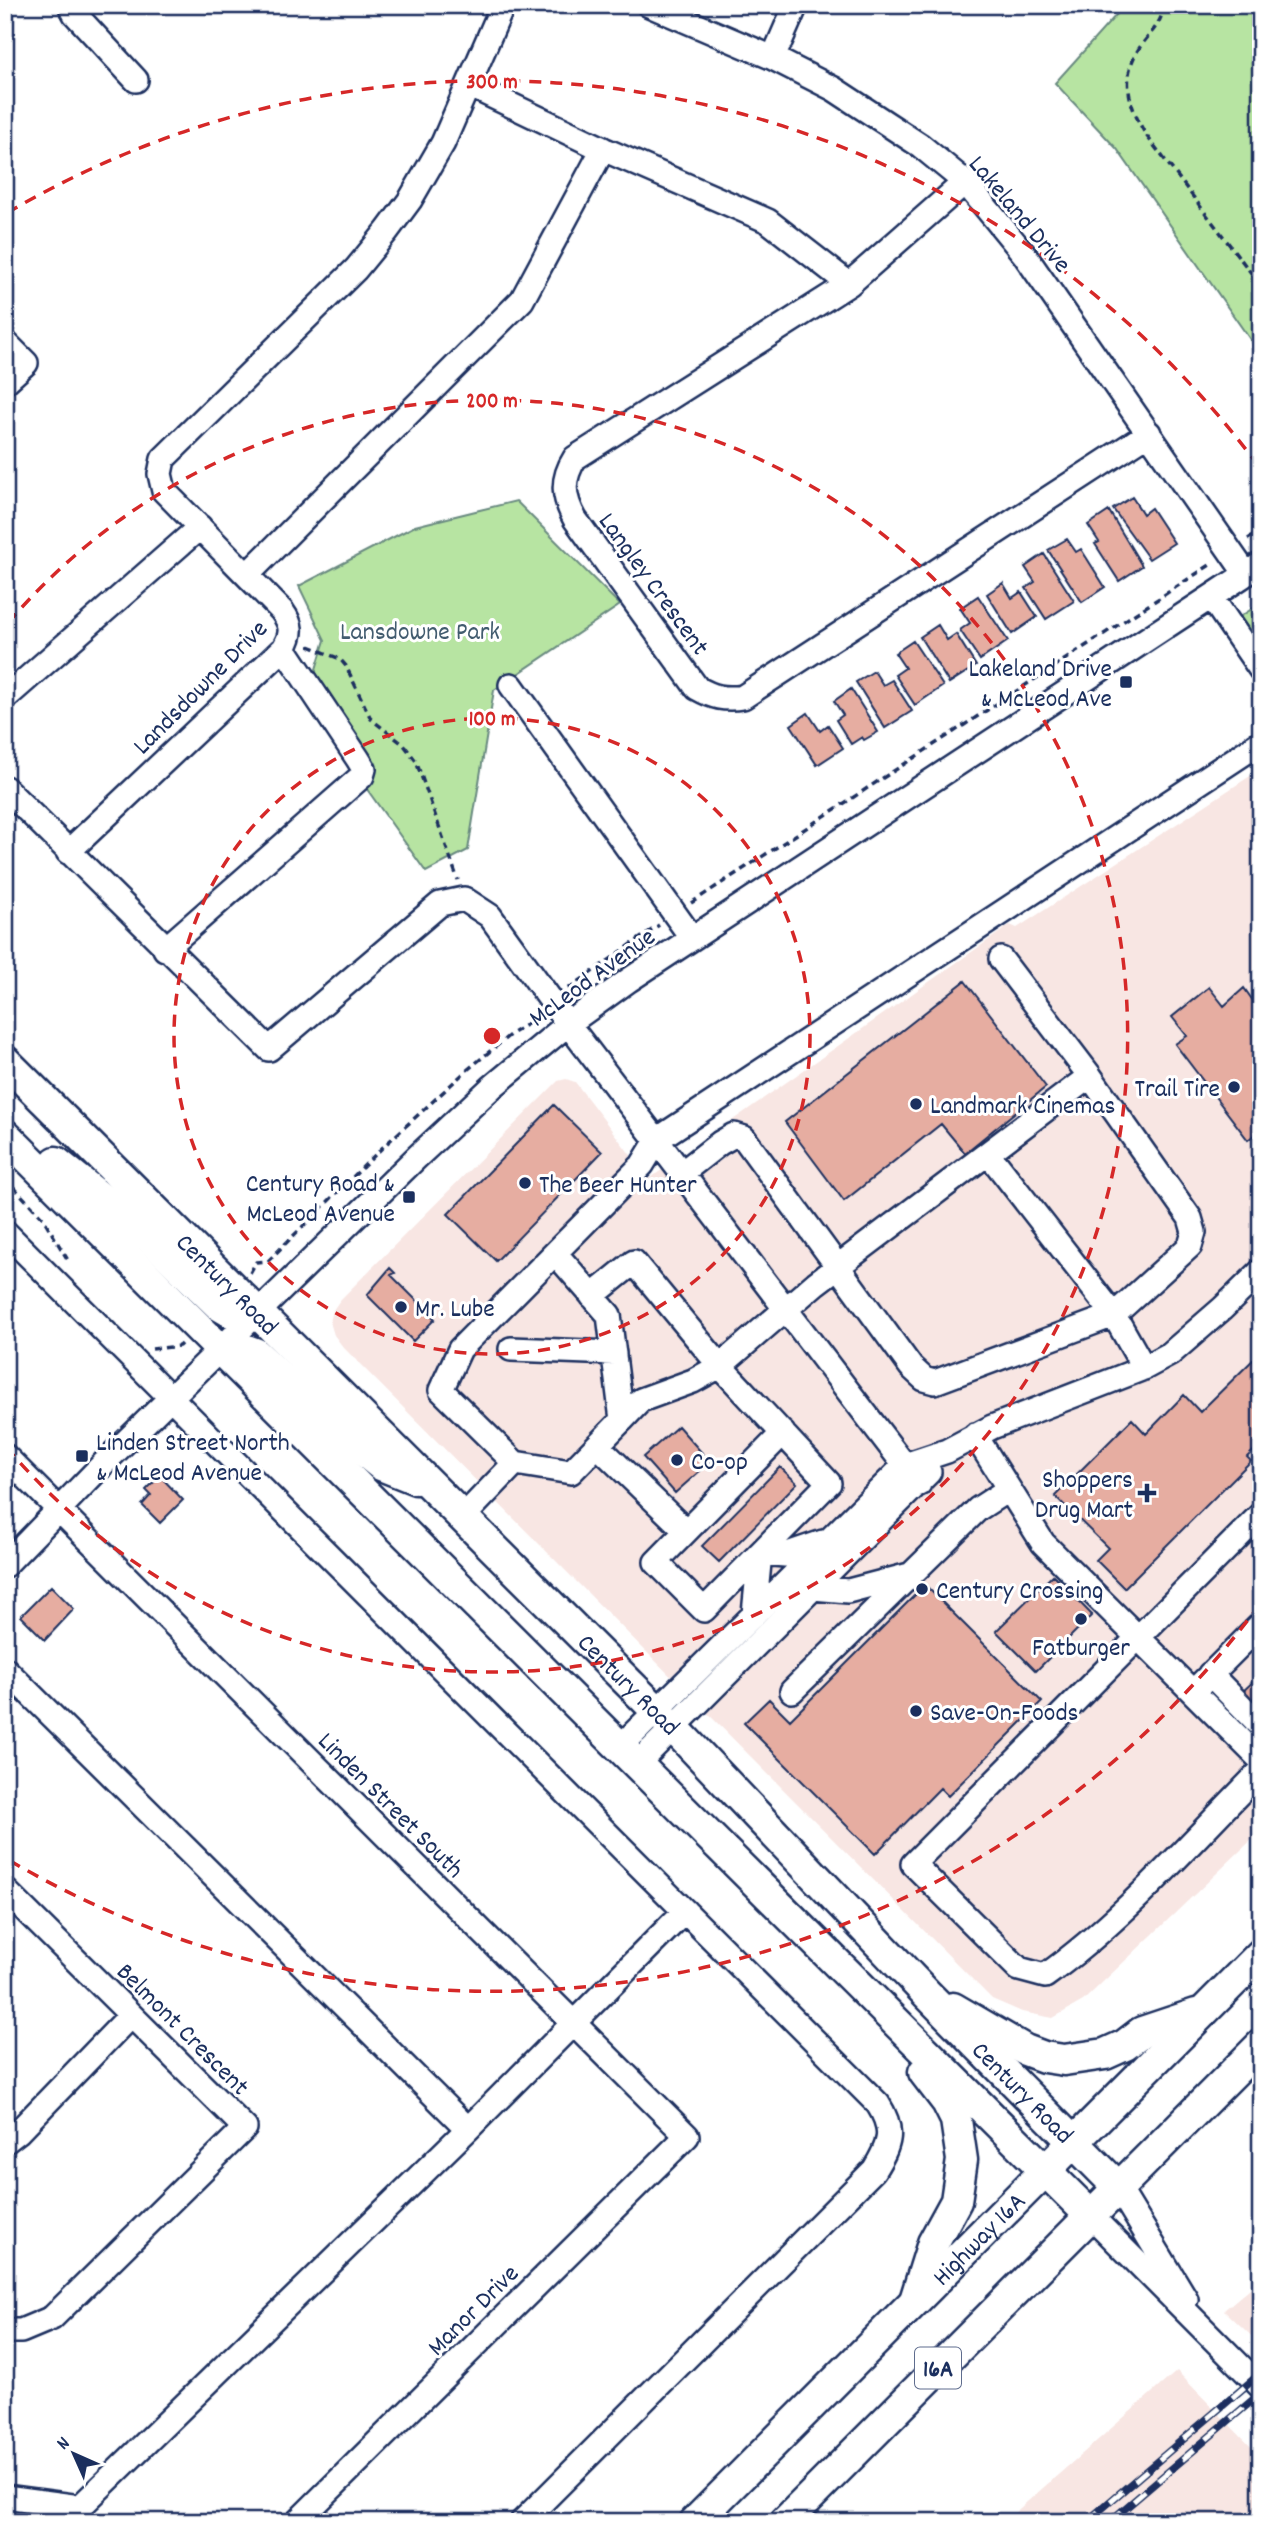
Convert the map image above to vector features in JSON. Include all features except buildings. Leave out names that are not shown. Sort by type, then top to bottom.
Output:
[{"type":"main road","name":"Century Road","points":[[5,1061],[665,1719],[927,1994],[1118,2188]]},
{"type":"main road","points":[[5,1121],[148,1236],[212,1300],[231,1312],[259,1314]]},
{"type":"main road","name":"Century Road","points":[[5,1135],[1090,2215]]},
{"type":"main road","points":[[221,1351],[244,1349],[255,1353],[327,1421],[381,1465],[430,1484]]},
{"type":"main road","name":"Highway 16A","points":[[695,2522],[1261,1954]]},
{"type":"main road","points":[[927,1994],[984,2024],[1025,2050],[1064,2060],[1105,2054],[1125,2045],[1142,2032],[1203,2012]]},
{"type":"main road","points":[[868,1996],[947,2102],[956,2120],[961,2140],[962,2160],[956,2201],[933,2243],[914,2304]]},
{"type":"main road","name":"16A","points":[[785,2522],[1261,2045]]},
{"type":"street","points":[[70,5],[75,15],[136,80]]},
{"type":"street","name":"Landsdowne Drive","points":[[68,852],[287,643],[290,622],[282,611],[164,491],[160,474],[163,459],[356,269],[387,231],[410,200],[443,143],[503,5]]},
{"type":"street","name":"Lakeland Drive","points":[[649,5],[774,58],[834,89],[921,146],[965,182],[1024,254],[1149,433],[1253,569]]},
{"type":"street","points":[[774,58],[796,5]]},
{"type":"street","points":[[469,85],[603,149],[768,221],[849,284]]},
{"type":"street","points":[[247,575],[522,300],[603,149]]},
{"type":"street","name":"Langley Crescent","points":[[965,182],[849,284],[575,458],[568,470],[564,488],[567,504],[575,519],[697,688],[725,700],[743,698],[1149,433]]},
{"type":"street","points":[[5,342],[26,363],[5,382]]},
{"type":"street","points":[[5,698],[200,527]]},
{"type":"street","name":"McLeod Avenue","points":[[5,1564],[427,1149],[492,1087],[568,1024],[692,938],[1253,569]]},
{"type":"street","points":[[1212,597],[1261,670]]},
{"type":"street","points":[[165,949],[362,776],[364,769],[287,643]]},
{"type":"street","points":[[511,685],[692,938]]},
{"type":"street","points":[[1090,1076],[786,1307],[720,1366],[693,1381],[641,1400],[570,1472],[515,1463],[441,1390],[460,1349],[642,1164],[658,1139],[1261,742]]},
{"type":"street","points":[[5,788],[269,1049],[440,904],[464,899],[490,916],[568,1024],[919,1484]]},
{"type":"street","points":[[683,1172],[734,1135],[744,1138],[911,1367],[924,1379],[935,1382],[1114,1315],[1191,1246],[1194,1233],[1190,1218],[1090,1076],[1001,959]]},
{"type":"street","points":[[988,1153],[1114,1315],[1144,1368]]},
{"type":"street","points":[[5,1232],[878,2104],[887,2119],[890,2136],[884,2154],[874,2169],[522,2522]]},
{"type":"street","points":[[555,1253],[609,1315],[622,1420]]},
{"type":"street","points":[[592,1296],[634,1262],[720,1366],[829,1483],[704,1610],[656,1562],[782,1433]]},
{"type":"street","points":[[665,1719],[754,1614],[905,1465],[947,1451],[975,1436],[1144,1368],[1170,1354],[1223,1308],[1261,1270]]},
{"type":"street","points":[[511,1349],[614,1353]]},
{"type":"street","points":[[975,1436],[1043,1543],[1261,1760]]},
{"type":"street","points":[[598,1446],[686,1531]]},
{"type":"street","points":[[628,1756],[665,1719],[813,1588],[919,1484],[947,1451]]},
{"type":"street","name":"Linden Street South","points":[[5,1456],[687,2136]]},
{"type":"street","points":[[463,1517],[515,1463]]},
{"type":"street","points":[[792,1690],[978,1509],[1009,1489]]},
{"type":"street","points":[[1261,1514],[914,1864],[1019,1969],[1045,1976],[1110,1924],[1261,1772]]},
{"type":"street","points":[[760,1553],[785,1555],[829,1540]]},
{"type":"street","points":[[754,1614],[760,1553]]},
{"type":"street","points":[[813,1588],[848,1591],[909,1575]]},
{"type":"street","points":[[1193,1692],[1261,1624]]},
{"type":"street","points":[[5,1669],[468,2129]]},
{"type":"street","points":[[1210,1674],[1261,1726]]},
{"type":"street","name":"Belmont Crescent","points":[[5,1890],[245,2128],[52,2318],[21,2331],[5,2331]]},
{"type":"street","points":[[5,2497],[80,2507],[468,2129],[685,1911]]},
{"type":"street","points":[[9,2131],[131,2015]]},
{"type":"street","name":"Manor Drive","points":[[297,2522],[687,2136]]},
{"type":"street","name":"Century Road","points":[[1118,2188],[1212,2340]]},
{"type":"street","name":"Century Road","points":[[1090,2215],[1261,2387]]},
{"type":"path","points":[[1164,5],[1162,19],[1130,64],[1128,80],[1134,115],[1146,135],[1261,286]]},
{"type":"path","points":[[1252,537],[1261,531]]},
{"type":"path","points":[[570,987],[675,914],[1208,566]]},
{"type":"path","points":[[287,643],[340,659],[346,666],[371,719],[404,745],[416,761],[464,899]]},
{"type":"path","points":[[252,1271],[256,1262],[268,1261],[383,1147],[466,1070],[511,1034],[534,1020]]},
{"type":"path","points":[[5,1178],[43,1218],[75,1273]]},
{"type":"path","points":[[150,1377],[150,1347],[179,1346]]},
{"type":"shaded area","name":"Century Crossing","points":[[1261,769],[1261,1831],[1083,2001],[1053,2018],[1022,2012],[992,1999],[343,1347],[334,1335],[330,1322],[333,1310],[340,1300],[558,1081],[566,1079],[575,1082],[649,1179],[1010,925],[1017,928]]},
{"type":"shaded area","points":[[1261,2279],[1261,2345],[1224,2310]]},
{"type":"shaded area","points":[[1177,2371],[1261,2457],[1261,2522],[1004,2522]]},
{"type":"green space","points":[[1125,5],[1261,5],[1261,355],[1117,149],[1055,83]]},
{"type":"green space","name":"Lansdowne Park","points":[[516,501],[620,605],[494,690],[468,850],[426,872],[364,785],[376,769],[313,679],[325,640],[299,586],[415,526]]},
{"type":"green space","points":[[1261,603],[1261,650],[1238,618]]},
{"type":"railway","points":[[1086,2522],[1261,2373]]},
{"type":"railway","points":[[1109,2522],[1261,2393]]},
{"type":"place","name":"Lakeland Drive & McLeod Ave","points":[[1126,682]]},
{"type":"place","name":"Trail Tire","points":[[1234,1087]]},
{"type":"place","name":"Landmark Cinemas","points":[[916,1104]]},
{"type":"place","name":"The Beer Hunter","points":[[525,1183]]},
{"type":"place","name":"Century Road & McLeod Avenue","points":[[409,1197]]},
{"type":"place","name":"Mr. Lube","points":[[401,1307]]},
{"type":"place","name":"Linden Street North & McLeod Avenue","points":[[82,1456]]},
{"type":"place","name":"Co-op","points":[[677,1460]]},
{"type":"place","name":"Shoppers Drug Mart","points":[[1147,1493]]},
{"type":"place","name":"Century Crossing","points":[[922,1589]]},
{"type":"place","name":"Fatburger","points":[[1081,1619]]},
{"type":"place","name":"Save-On-Foods","points":[[916,1711]]}]
